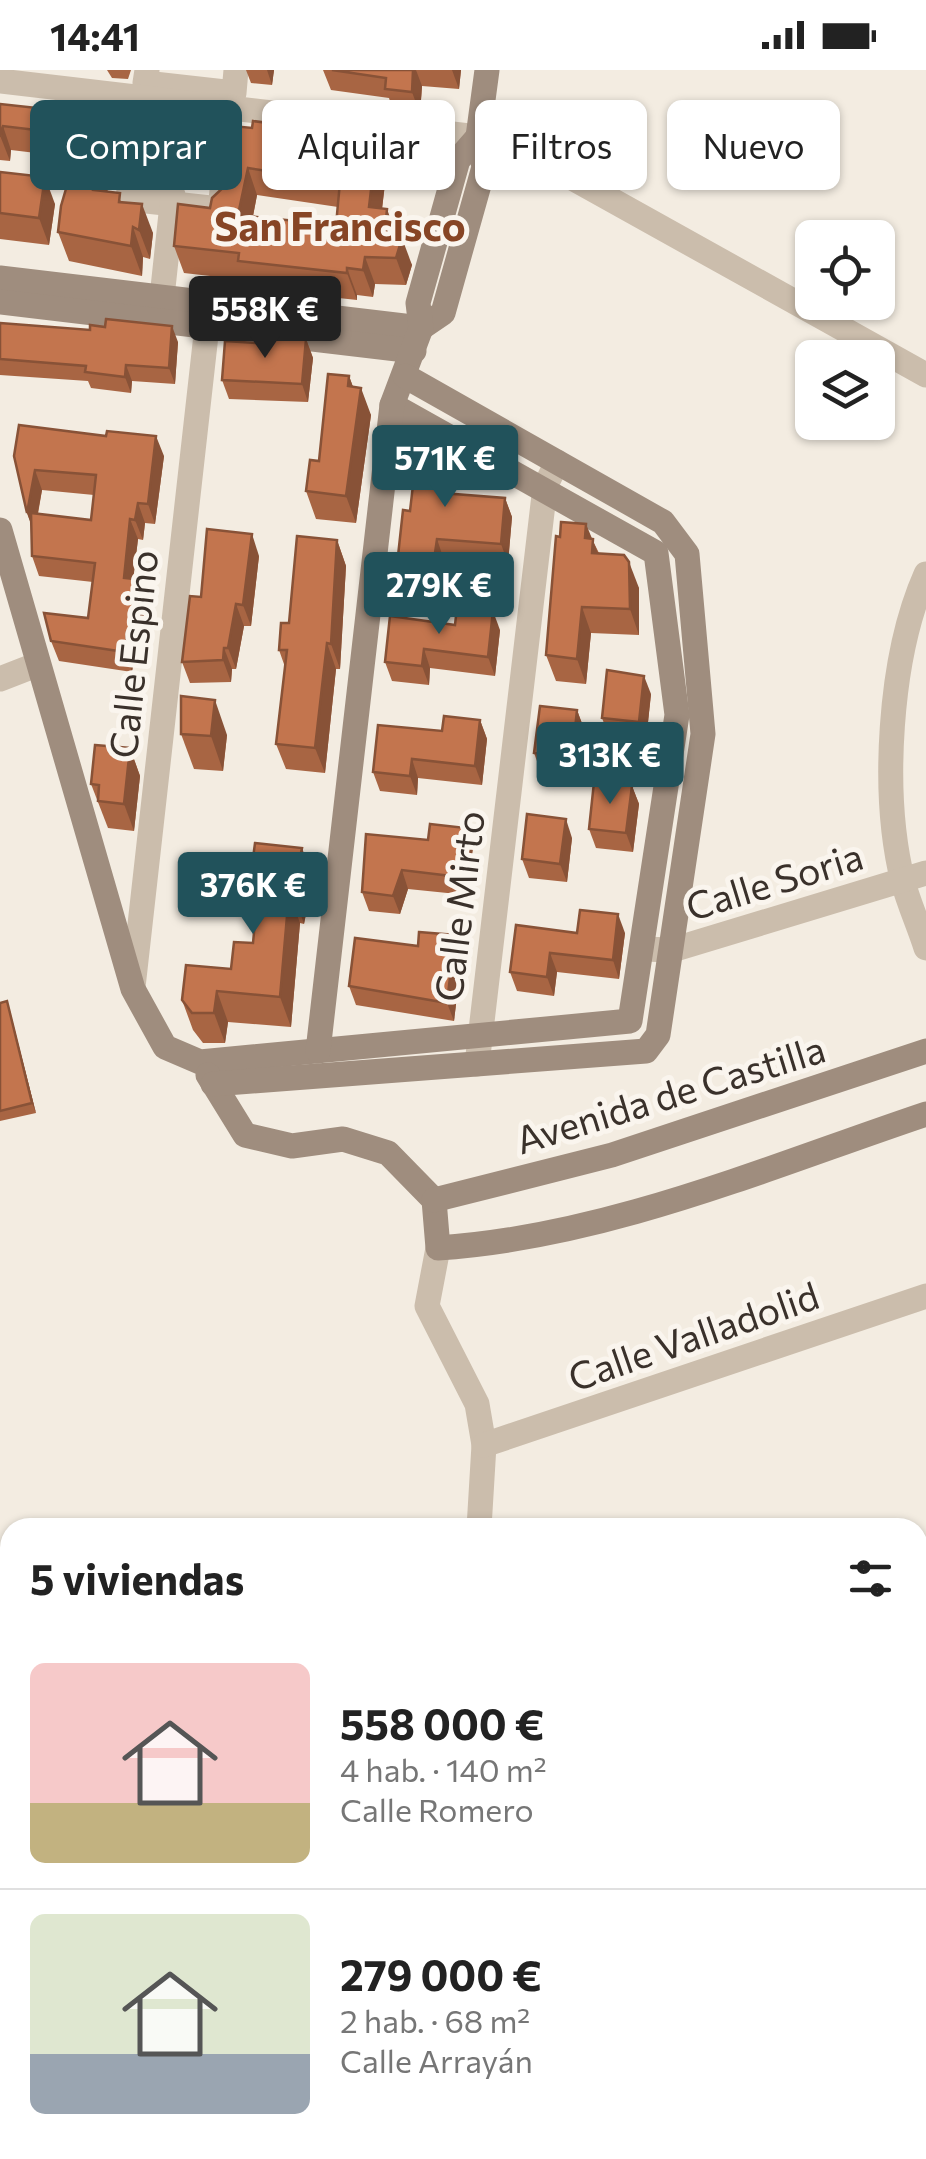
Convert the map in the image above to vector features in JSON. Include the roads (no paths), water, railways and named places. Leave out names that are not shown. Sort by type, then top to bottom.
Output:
[{"type":"street","points":[[147,70],[145,83],[234,93],[236,70]]},
{"type":"street","points":[[483,100],[487,70]]},
{"type":"street","points":[[0,81],[475,137]]},
{"type":"street","points":[[137,116],[228,126],[220,209],[172,200],[128,199],[137,116]]},
{"type":"street","points":[[317,1064],[392,405],[417,340],[443,313],[478,190]]},
{"type":"street","points":[[592,190],[926,375]]},
{"type":"street","points":[[162,297],[172,200]]},
{"type":"street","points":[[0,278],[162,297],[417,340]]},
{"type":"street","points":[[0,302],[207,326],[417,340]]},
{"type":"street","name":"Calle Espino","points":[[133,989],[207,326]]},
{"type":"street","points":[[207,1073],[317,1064],[477,1064],[646,1051],[658,1036],[703,734],[687,554],[663,522],[405,376]]},
{"type":"street","points":[[317,1064],[481,1036],[630,1021],[677,715],[656,553],[392,405]]},
{"type":"street","name":"Calle Mirto","points":[[477,1064],[546,488],[557,462]]},
{"type":"street","points":[[0,530],[133,989],[165,1047],[207,1073],[245,1135],[292,1146],[342,1140],[388,1153],[434,1200],[438,1248],[427,1306],[476,1404],[484,1445],[480,1518]]},
{"type":"street","points":[[926,574],[894,696],[894,819],[914,877],[926,948]]},
{"type":"street","points":[[0,679],[36,665]]},
{"type":"street","name":"Calle Soria","points":[[643,950],[672,950],[914,877]]},
{"type":"street","name":"Avenida de Castilla","points":[[434,1200],[612,1155],[926,1051]]},
{"type":"street","points":[[438,1248],[490,1245],[627,1214],[926,1114]]},
{"type":"street","name":"Calle Valladolid","points":[[484,1445],[926,1296]]},
{"type":"district","name":"San Francisco","points":[[340,224]]}]
